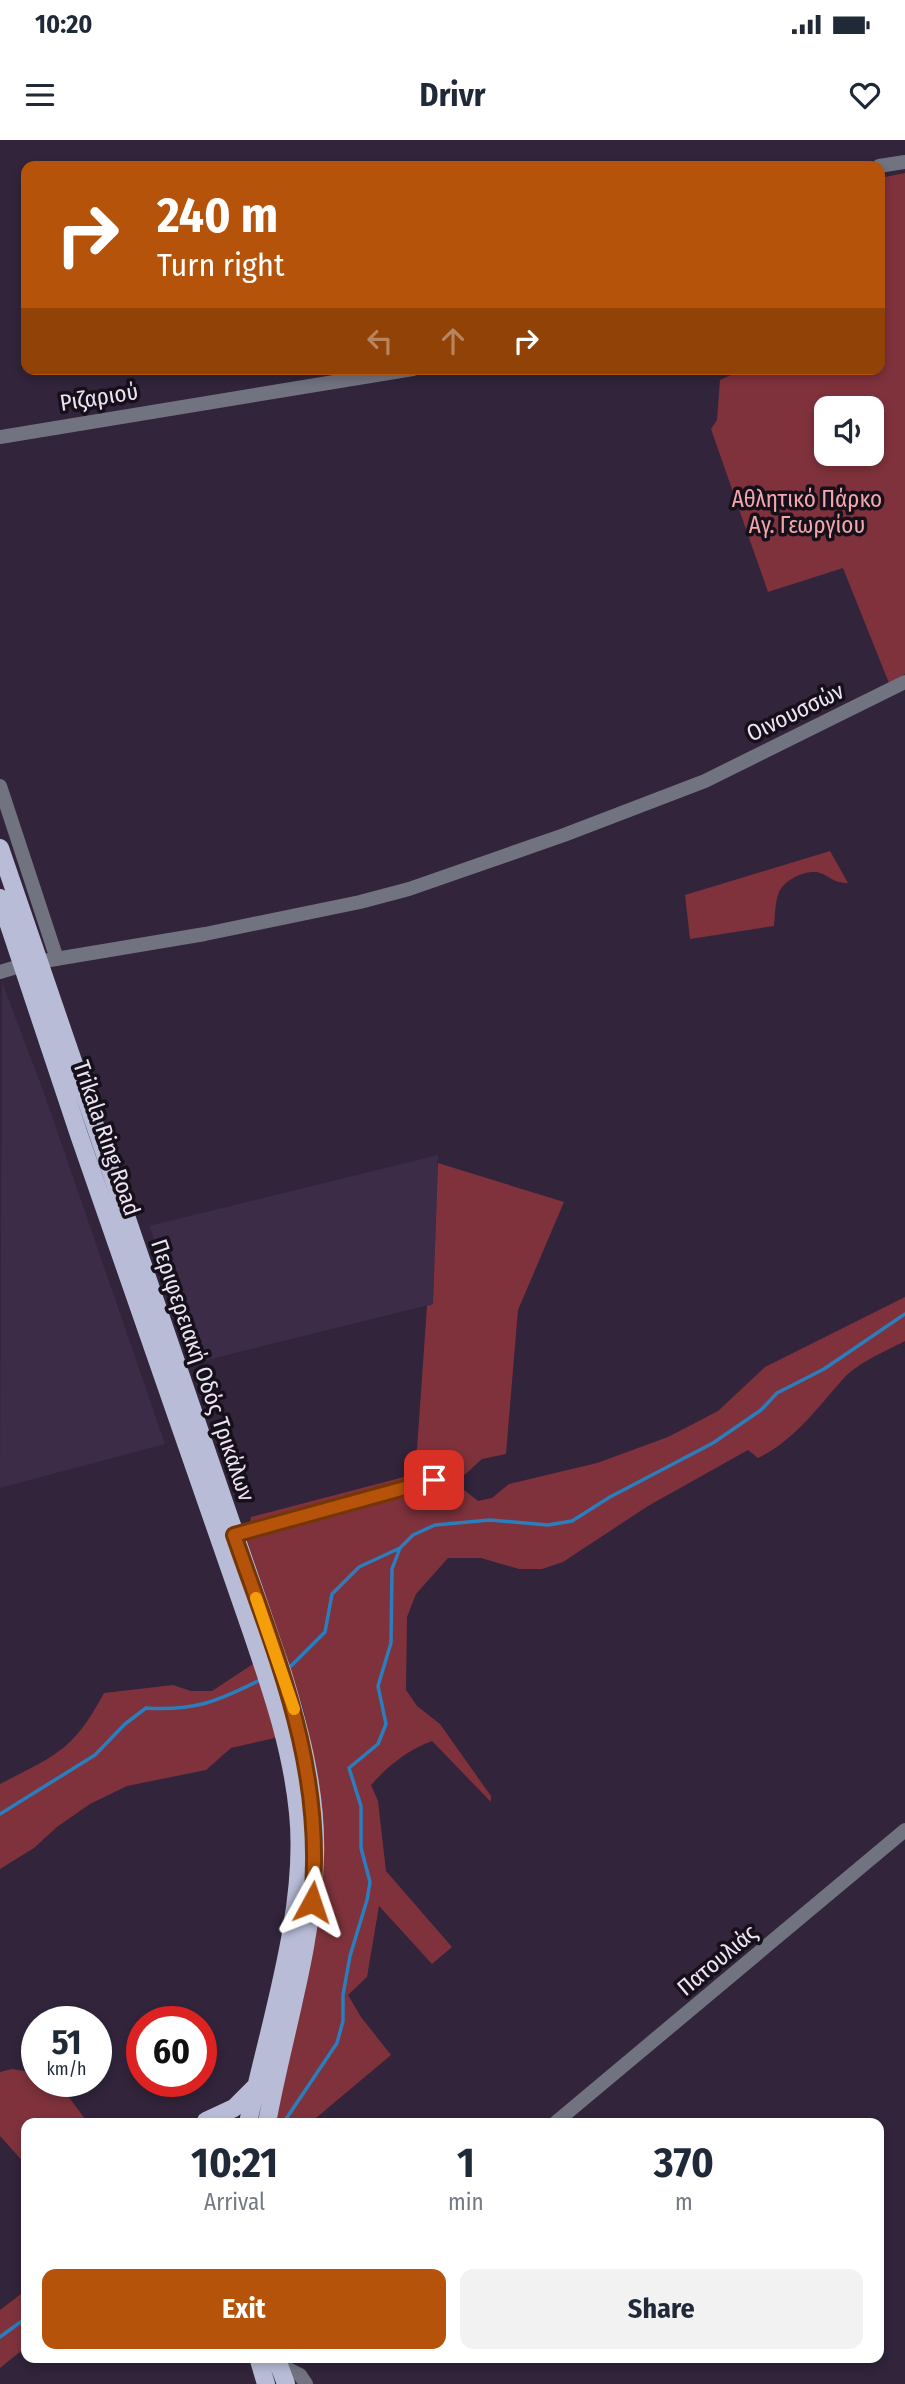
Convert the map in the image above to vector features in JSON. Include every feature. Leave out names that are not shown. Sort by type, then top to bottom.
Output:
[{"type":"main road","name":"Περιφερειακή Οδός Τρικάλων","points":[[0,848],[31,964],[293,1706],[307,1765],[315,1833],[314,1881],[307,1930],[268,2118]]},
{"type":"main road","name":"Trikala Ring Road","points":[[0,898],[31,964],[266,1672],[293,1770],[299,1837],[296,1901],[249,2118]]},
{"type":"main road","points":[[215,2118],[234,2108],[255,2087]]},
{"type":"main road","points":[[268,2367],[286,2384]]},
{"type":"street","points":[[885,165],[905,162]]},
{"type":"street","name":"Ριζαριού","points":[[0,437],[377,375]]},
{"type":"street","name":"Οινουσσών","points":[[0,972],[374,899],[564,835],[705,781],[905,682]]},
{"type":"street","points":[[0,786],[57,959]]},
{"type":"street","points":[[234,1535],[434,1480]]},
{"type":"street","name":"Πατουλιάς","points":[[561,2118],[905,1830]]},
{"type":"street","points":[[268,2367],[300,2375],[306,2384]]},
{"type":"shaded area","points":[[2,982],[44,1093],[165,1444],[0,1488]]},
{"type":"shaded area","points":[[438,1155],[433,1304],[199,1362],[149,1226]]},
{"type":"green space","name":"Αθλητικό Πάρκο Αγ. Γεωργίου","points":[[905,173],[905,674],[889,683],[843,568],[768,592],[711,429],[717,420],[720,380],[731,375],[885,375],[885,177]]},
{"type":"green space","points":[[830,851],[848,883],[817,872],[805,873],[786,883],[779,892],[774,926],[690,939],[685,895]]},
{"type":"green space","points":[[438,1163],[564,1202],[518,1310],[506,1454],[482,1459],[460,1479],[463,1489],[478,1501],[492,1498],[509,1484],[597,1463],[668,1437],[718,1411],[765,1367],[905,1297],[905,1341],[850,1372],[805,1422],[771,1451],[758,1458],[748,1450],[648,1506],[563,1562],[542,1569],[519,1569],[481,1558],[448,1558],[416,1594],[407,1617],[406,1690],[417,1706],[440,1724],[491,1796],[491,1802],[432,1741],[398,1759],[371,1785],[378,1801],[386,1871],[452,1947],[432,1964],[379,1906],[367,1977],[348,1995],[361,2017],[391,2055],[316,2118],[273,2118],[304,1997],[313,1942],[315,1763],[303,1708],[247,1540],[251,1517],[404,1477],[413,1469],[417,1449],[427,1306],[433,1304]]},
{"type":"green space","points":[[253,1664],[279,1737],[231,1748],[206,1770],[127,1786],[90,1804],[57,1827],[34,1848],[0,1869],[0,1784],[36,1766],[72,1740],[83,1728],[104,1693],[173,1685],[191,1691],[212,1691]]},
{"type":"green space","points":[[12,2069],[21,2070],[21,2097],[69,2097],[84,2118],[21,2118],[21,2159],[0,2136],[0,2072]]},
{"type":"green space","points":[[21,2294],[21,2351],[0,2368],[0,2310]]},
{"type":"waterway","points":[[287,2118],[337,2043],[343,2021],[343,1995],[350,1956],[370,1882],[361,1848],[361,1806],[349,1768],[378,1744],[386,1724],[378,1686],[391,1643],[392,1569],[400,1548],[413,1535],[435,1525],[490,1520],[548,1525],[572,1521],[610,1497],[713,1443],[761,1410],[777,1393],[824,1369],[905,1314]]},
{"type":"waterway","points":[[291,1666],[325,1632],[332,1594],[359,1567],[400,1548]]},
{"type":"waterway","points":[[0,1814],[95,1755],[125,1724],[146,1708],[178,1708],[204,1704],[258,1681]]},
{"type":"waterway","points":[[0,2337],[21,2322]]},
{"type":"slow traffic","points":[[256,1598],[294,1709]]},
{"type":"route","points":[[312,1902],[315,1833],[311,1787],[302,1740],[283,1674],[234,1535],[434,1480]]}]
